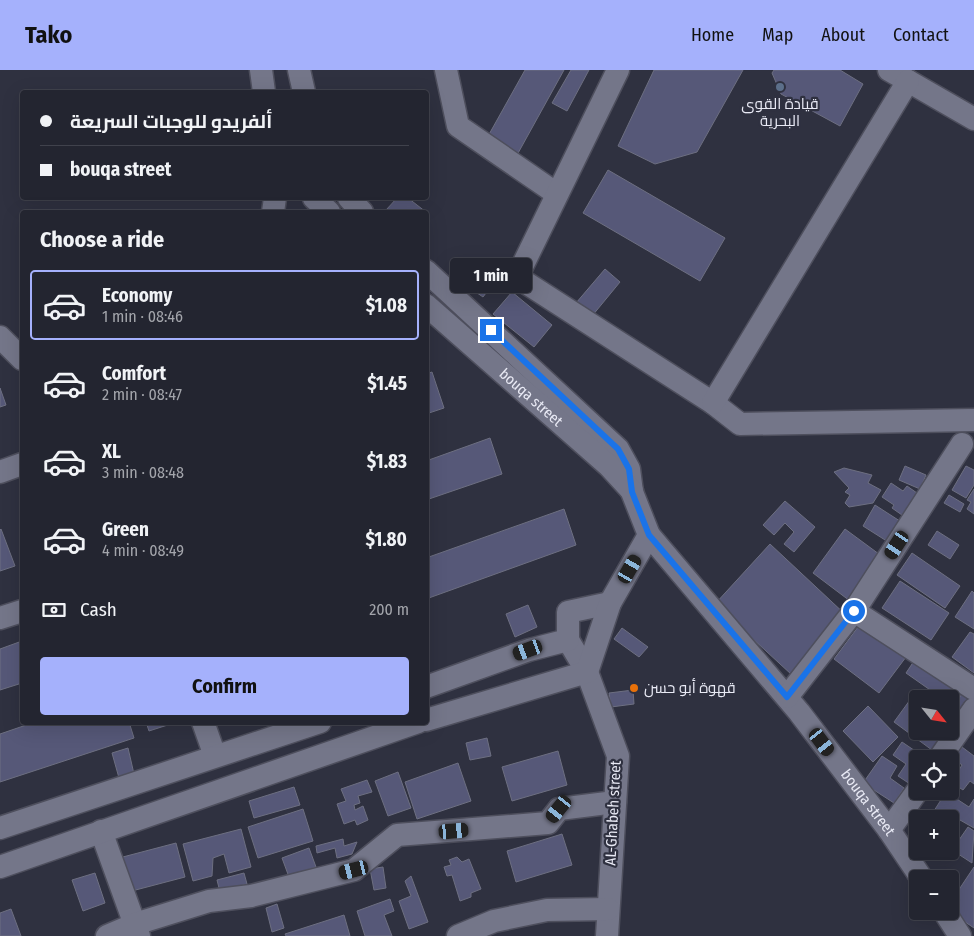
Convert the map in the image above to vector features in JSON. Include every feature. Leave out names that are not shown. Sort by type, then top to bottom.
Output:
[{"type":"street","points":[[261,70],[264,90]]},
{"type":"street","points":[[299,70],[304,90]]},
{"type":"street","points":[[446,70],[458,126],[558,194]]},
{"type":"street","points":[[618,70],[517,277],[713,403],[740,424],[974,420]]},
{"type":"street","points":[[713,403],[898,75],[974,119]]},
{"type":"street","points":[[316,200],[326,210]]},
{"type":"street","points":[[351,200],[360,210]]},
{"type":"street","name":"bouqa street","points":[[429,274],[610,438],[629,469],[632,492],[649,535],[787,697],[889,830],[916,870]]},
{"type":"street","name":"bouqa street","points":[[429,308],[609,466],[632,492]]},
{"type":"street","points":[[0,337],[20,357]]},
{"type":"street","points":[[787,697],[854,611],[968,449],[927,420]]},
{"type":"street","points":[[0,472],[20,465]]},
{"type":"street","points":[[429,719],[587,672],[610,603],[649,535]]},
{"type":"street","points":[[429,686],[528,650],[568,640],[568,612],[610,603]]},
{"type":"street","points":[[854,611],[974,689]]},
{"type":"street","points":[[0,618],[20,612]]},
{"type":"street","name":"AL-Ghabeh street","points":[[568,640],[587,672],[618,756],[606,936]]},
{"type":"street","points":[[945,750],[974,710]]},
{"type":"street","points":[[204,725],[215,756]]},
{"type":"street","points":[[0,828],[311,725]]},
{"type":"street","points":[[0,867],[386,728],[402,725]]},
{"type":"street","points":[[889,830],[911,800]]},
{"type":"street","points":[[107,936],[137,930],[209,901],[251,896],[354,870],[397,835],[548,823],[559,809],[615,802]]},
{"type":"street","points":[[101,831],[137,930]]},
{"type":"street","points":[[458,936],[494,921],[547,910],[608,909]]},
{"type":"street","points":[[950,920],[960,936]]},
{"type":"building","points":[[525,70],[564,70],[517,155],[487,138]]},
{"type":"building","points":[[571,70],[589,70],[567,111],[552,103]]},
{"type":"building","points":[[654,70],[743,70],[697,152],[655,164],[618,146]]},
{"type":"building","points":[[774,70],[840,70],[863,84],[840,126],[781,94],[772,73]]},
{"type":"building","points":[[608,170],[725,238],[700,281],[583,213]]},
{"type":"building","points":[[395,200],[411,200],[423,210],[386,210]]},
{"type":"building","points":[[464,264],[492,285],[483,297],[454,277]]},
{"type":"building","points":[[605,269],[620,282],[592,316],[576,303]]},
{"type":"building","points":[[512,292],[552,325],[534,347],[493,314]]},
{"type":"building","points":[[432,372],[444,408],[429,413],[429,373]]},
{"type":"building","points":[[0,388],[6,405],[0,407]]},
{"type":"building","points":[[490,438],[502,474],[429,499],[429,460]]},
{"type":"building","points":[[905,466],[926,475],[920,489],[899,480]]},
{"type":"building","points":[[966,466],[974,470],[974,485],[966,498],[952,490]]},
{"type":"building","points":[[844,468],[872,475],[868,483],[881,490],[873,503],[849,507],[845,503],[850,495],[845,492],[849,488],[834,472]]},
{"type":"building","points":[[891,483],[903,491],[907,486],[924,498],[909,520],[892,508],[894,505],[882,497]]},
{"type":"building","points":[[974,489],[974,514],[967,509],[971,502],[967,500]]},
{"type":"building","points":[[949,495],[964,504],[960,512],[944,503]]},
{"type":"building","points":[[785,501],[815,527],[794,552],[784,544],[794,532],[785,523],[774,535],[763,525]]},
{"type":"building","points":[[875,505],[906,525],[893,545],[863,526]]},
{"type":"building","points":[[564,509],[576,545],[429,598],[429,557]]},
{"type":"building","points":[[845,529],[883,557],[850,601],[813,573]]},
{"type":"building","points":[[0,530],[15,566],[0,571]]},
{"type":"building","points":[[937,531],[959,545],[950,559],[928,545]]},
{"type":"building","points":[[770,544],[847,616],[792,675],[715,604]]},
{"type":"building","points":[[912,553],[960,586],[945,608],[897,575]]},
{"type":"building","points":[[900,581],[949,613],[931,640],[882,608]]},
{"type":"building","points":[[972,591],[974,593],[974,629],[955,617]]},
{"type":"building","points":[[528,605],[537,627],[515,637],[506,614]]},
{"type":"building","points":[[864,619],[909,653],[879,693],[834,659]]},
{"type":"building","points":[[622,628],[648,647],[639,657],[614,639]]},
{"type":"building","points":[[970,632],[974,634],[974,673],[952,657]]},
{"type":"building","points":[[20,642],[20,684],[0,690],[0,649]]},
{"type":"building","points":[[918,655],[963,686],[959,692],[959,690],[930,690],[906,673]]},
{"type":"building","points":[[633,690],[634,704],[611,707],[609,693]]},
{"type":"building","points":[[963,692],[973,699],[963,715],[959,712],[959,698]]},
{"type":"building","points":[[909,701],[909,733],[894,722]]},
{"type":"building","points":[[868,706],[898,737],[873,762],[843,731]]},
{"type":"building","points":[[26,725],[130,725],[134,738],[0,782],[0,734]]},
{"type":"building","points":[[147,725],[168,725],[149,731]]},
{"type":"building","points":[[487,738],[491,756],[470,760],[466,743]]},
{"type":"building","points":[[918,740],[946,740],[938,750],[932,750]]},
{"type":"building","points":[[902,742],[914,750],[909,750],[909,783],[898,776],[906,764],[893,755]]},
{"type":"building","points":[[962,747],[974,756],[974,784],[970,781],[963,790],[959,787],[959,770],[962,765],[959,763],[959,752]]},
{"type":"building","points":[[128,748],[134,774],[119,778],[112,753]]},
{"type":"building","points":[[558,751],[567,785],[512,801],[502,767]]},
{"type":"building","points":[[882,756],[897,766],[890,778],[904,788],[894,803],[863,783]]},
{"type":"building","points":[[458,763],[471,801],[417,819],[405,782]]},
{"type":"building","points":[[398,772],[411,808],[388,816],[375,781]]},
{"type":"building","points":[[367,780],[372,792],[358,796],[360,803],[354,805],[355,810],[363,806],[368,820],[357,825],[355,820],[344,824],[337,804],[346,801],[341,789]]},
{"type":"building","points":[[294,787],[300,805],[254,818],[249,801]]},
{"type":"building","points":[[974,799],[974,828],[959,819],[959,810],[935,810],[941,800],[958,800],[969,807]]},
{"type":"building","points":[[303,809],[313,841],[258,858],[248,827]]},
{"type":"building","points":[[968,827],[974,831],[972,863],[959,855],[959,840]]},
{"type":"building","points":[[241,829],[251,867],[229,873],[224,854],[213,858],[212,876],[193,881],[183,844]]},
{"type":"building","points":[[562,834],[572,865],[516,882],[507,851]]},
{"type":"building","points":[[343,839],[344,846],[357,842],[352,854],[337,858],[335,848],[317,853],[316,846]]},
{"type":"building","points":[[176,843],[185,877],[128,892],[119,858]]},
{"type":"building","points":[[309,848],[316,867],[289,877],[282,858]]},
{"type":"building","points":[[457,857],[462,862],[469,859],[481,889],[471,893],[471,897],[460,901],[452,875],[447,876],[444,867],[451,865],[449,860]]},
{"type":"building","points":[[383,867],[386,888],[374,890],[370,869]]},
{"type":"building","points":[[974,867],[974,928],[959,918],[959,890]]},
{"type":"building","points":[[95,873],[105,903],[83,911],[72,880]]},
{"type":"building","points":[[244,873],[247,884],[220,892],[217,880]]},
{"type":"building","points":[[411,876],[428,922],[409,929],[399,901],[411,896],[405,881]]},
{"type":"building","points":[[390,899],[394,911],[384,915],[392,936],[365,936],[357,911]]},
{"type":"building","points":[[277,904],[284,928],[272,932],[266,908]]},
{"type":"building","points":[[11,909],[21,936],[0,936],[0,913]]},
{"type":"building","points":[[344,915],[350,936],[286,936],[285,934]]},
{"type":"place","name":"قيادة القوى البحرية","points":[[780,87]]},
{"type":"place","name":"قهوة أبو حسن","points":[[634,688]]},
{"type":"route","points":[[491,330],[610,438],[629,469],[632,492],[649,535],[787,697],[854,611]]}]
